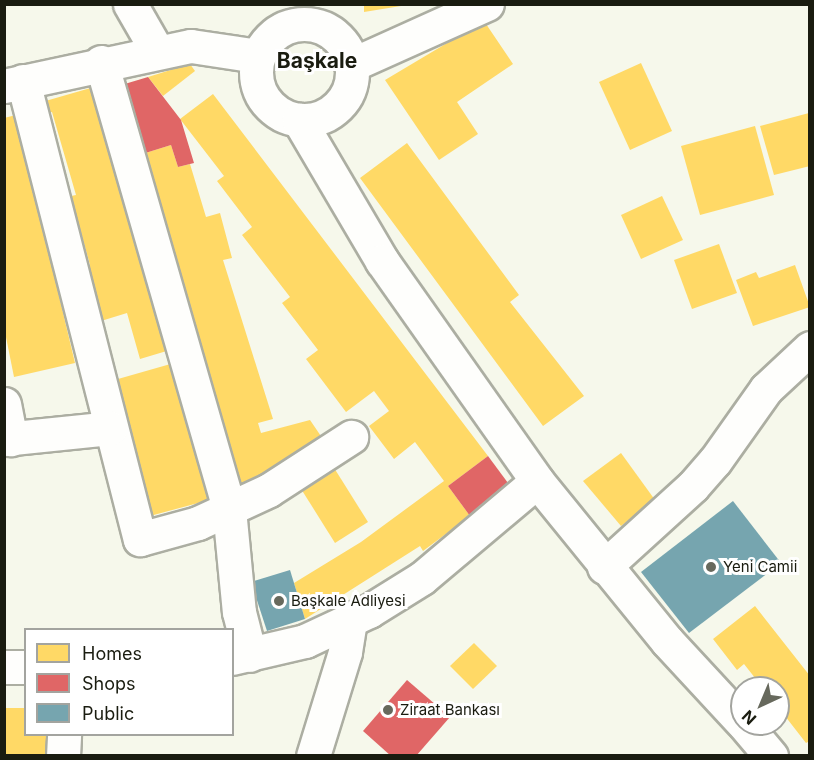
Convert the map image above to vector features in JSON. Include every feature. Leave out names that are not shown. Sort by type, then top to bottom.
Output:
[{"type":"street","points":[[130,4],[157,51]]},
{"type":"street","points":[[351,65],[487,4]]},
{"type":"street","points":[[324,16],[342,43],[351,65],[349,89],[336,108],[323,117],[299,120],[277,112],[261,95],[255,72],[258,56],[271,36],[285,28],[324,16]]},
{"type":"street","points":[[258,56],[190,46],[101,62],[14,83],[140,539],[198,524],[306,469],[351,437]]},
{"type":"street","points":[[101,62],[229,509],[241,656],[305,641],[350,621],[422,578],[537,481]]},
{"type":"street","points":[[299,120],[382,261],[537,481],[604,567],[730,708]]},
{"type":"street","points":[[604,567],[693,486],[715,462],[766,389],[810,348]]},
{"type":"street","points":[[4,404],[8,439],[110,428]]},
{"type":"street","points":[[314,756],[345,652],[350,621]]},
{"type":"street","points":[[4,667],[24,667]]},
{"type":"street","points":[[63,756],[64,736]]},
{"type":"street","points":[[754,736],[771,756]]},
{"type":"building: Homes","points":[[364,4],[401,4],[401,6],[364,12]]},
{"type":"building: Homes","points":[[484,21],[513,64],[457,102],[478,134],[439,160],[385,80]]},
{"type":"building: Homes","points":[[641,63],[672,131],[630,150],[599,82]]},
{"type":"building: Homes","points":[[190,64],[195,71],[163,96],[148,77]]},
{"type":"building: Homes","points":[[94,87],[170,350],[140,359],[127,313],[101,321],[85,267],[90,265],[71,196],[76,195],[52,112],[45,114],[42,102]]},
{"type":"building: Homes","points":[[213,94],[488,456],[448,486],[470,516],[423,551],[420,546],[305,619],[294,583],[361,542],[444,481],[415,442],[394,459],[369,426],[389,411],[374,391],[346,412],[306,359],[318,350],[282,303],[290,297],[242,235],[252,227],[217,181],[224,176],[180,119]]},
{"type":"building: Homes","points":[[809,113],[810,166],[774,175],[760,126]]},
{"type":"building: Homes","points":[[16,115],[75,363],[14,377],[4,327],[4,118]]},
{"type":"building: Homes","points":[[755,126],[774,195],[700,215],[681,146]]},
{"type":"building: Homes","points":[[407,143],[519,295],[510,302],[584,396],[543,426],[360,178]]},
{"type":"building: Homes","points":[[171,145],[178,167],[190,164],[206,217],[220,213],[232,258],[223,260],[273,419],[258,423],[261,433],[310,420],[327,445],[242,488],[139,155]]},
{"type":"building: Homes","points":[[662,196],[683,240],[641,259],[621,215]]},
{"type":"building: Homes","points":[[719,244],[737,293],[692,309],[674,260]]},
{"type":"building: Homes","points":[[795,265],[810,307],[753,326],[736,280],[756,272],[759,278]]},
{"type":"building: Homes","points":[[174,363],[213,499],[150,516],[111,381]]},
{"type":"building: Homes","points":[[621,453],[655,500],[621,526],[583,481]]},
{"type":"building: Homes","points":[[331,463],[368,522],[335,543],[298,484]]},
{"type":"building: Homes","points":[[755,606],[810,676],[810,741],[806,743],[790,722],[790,676],[754,676],[744,664],[737,670],[713,639]]},
{"type":"building: Homes","points":[[474,643],[497,666],[473,689],[450,666]]},
{"type":"building: Homes","points":[[4,708],[24,708],[24,736],[46,736],[46,755],[4,756]]},
{"type":"building: Shops","points":[[148,77],[181,120],[194,163],[178,167],[171,145],[139,155],[118,86]]},
{"type":"building: Shops","points":[[488,456],[508,483],[470,516],[448,486]]},
{"type":"building: Shops","points":[[407,680],[450,717],[416,756],[391,756],[363,731]]},
{"type":"building: Public","name":"Yeni Camii","points":[[733,501],[781,563],[689,633],[641,572]]},
{"type":"building: Public","name":"Başkale Adliyesi","points":[[290,570],[305,619],[267,631],[251,582]]},
{"type":"place","name":"Yeni Camii","points":[[711,567]]},
{"type":"place","name":"Başkale Adliyesi","points":[[279,601]]},
{"type":"place","name":"Ziraat Bankası","points":[[388,710]]},
{"type":"district","name":"Başkale","points":[[317,61]]}]
